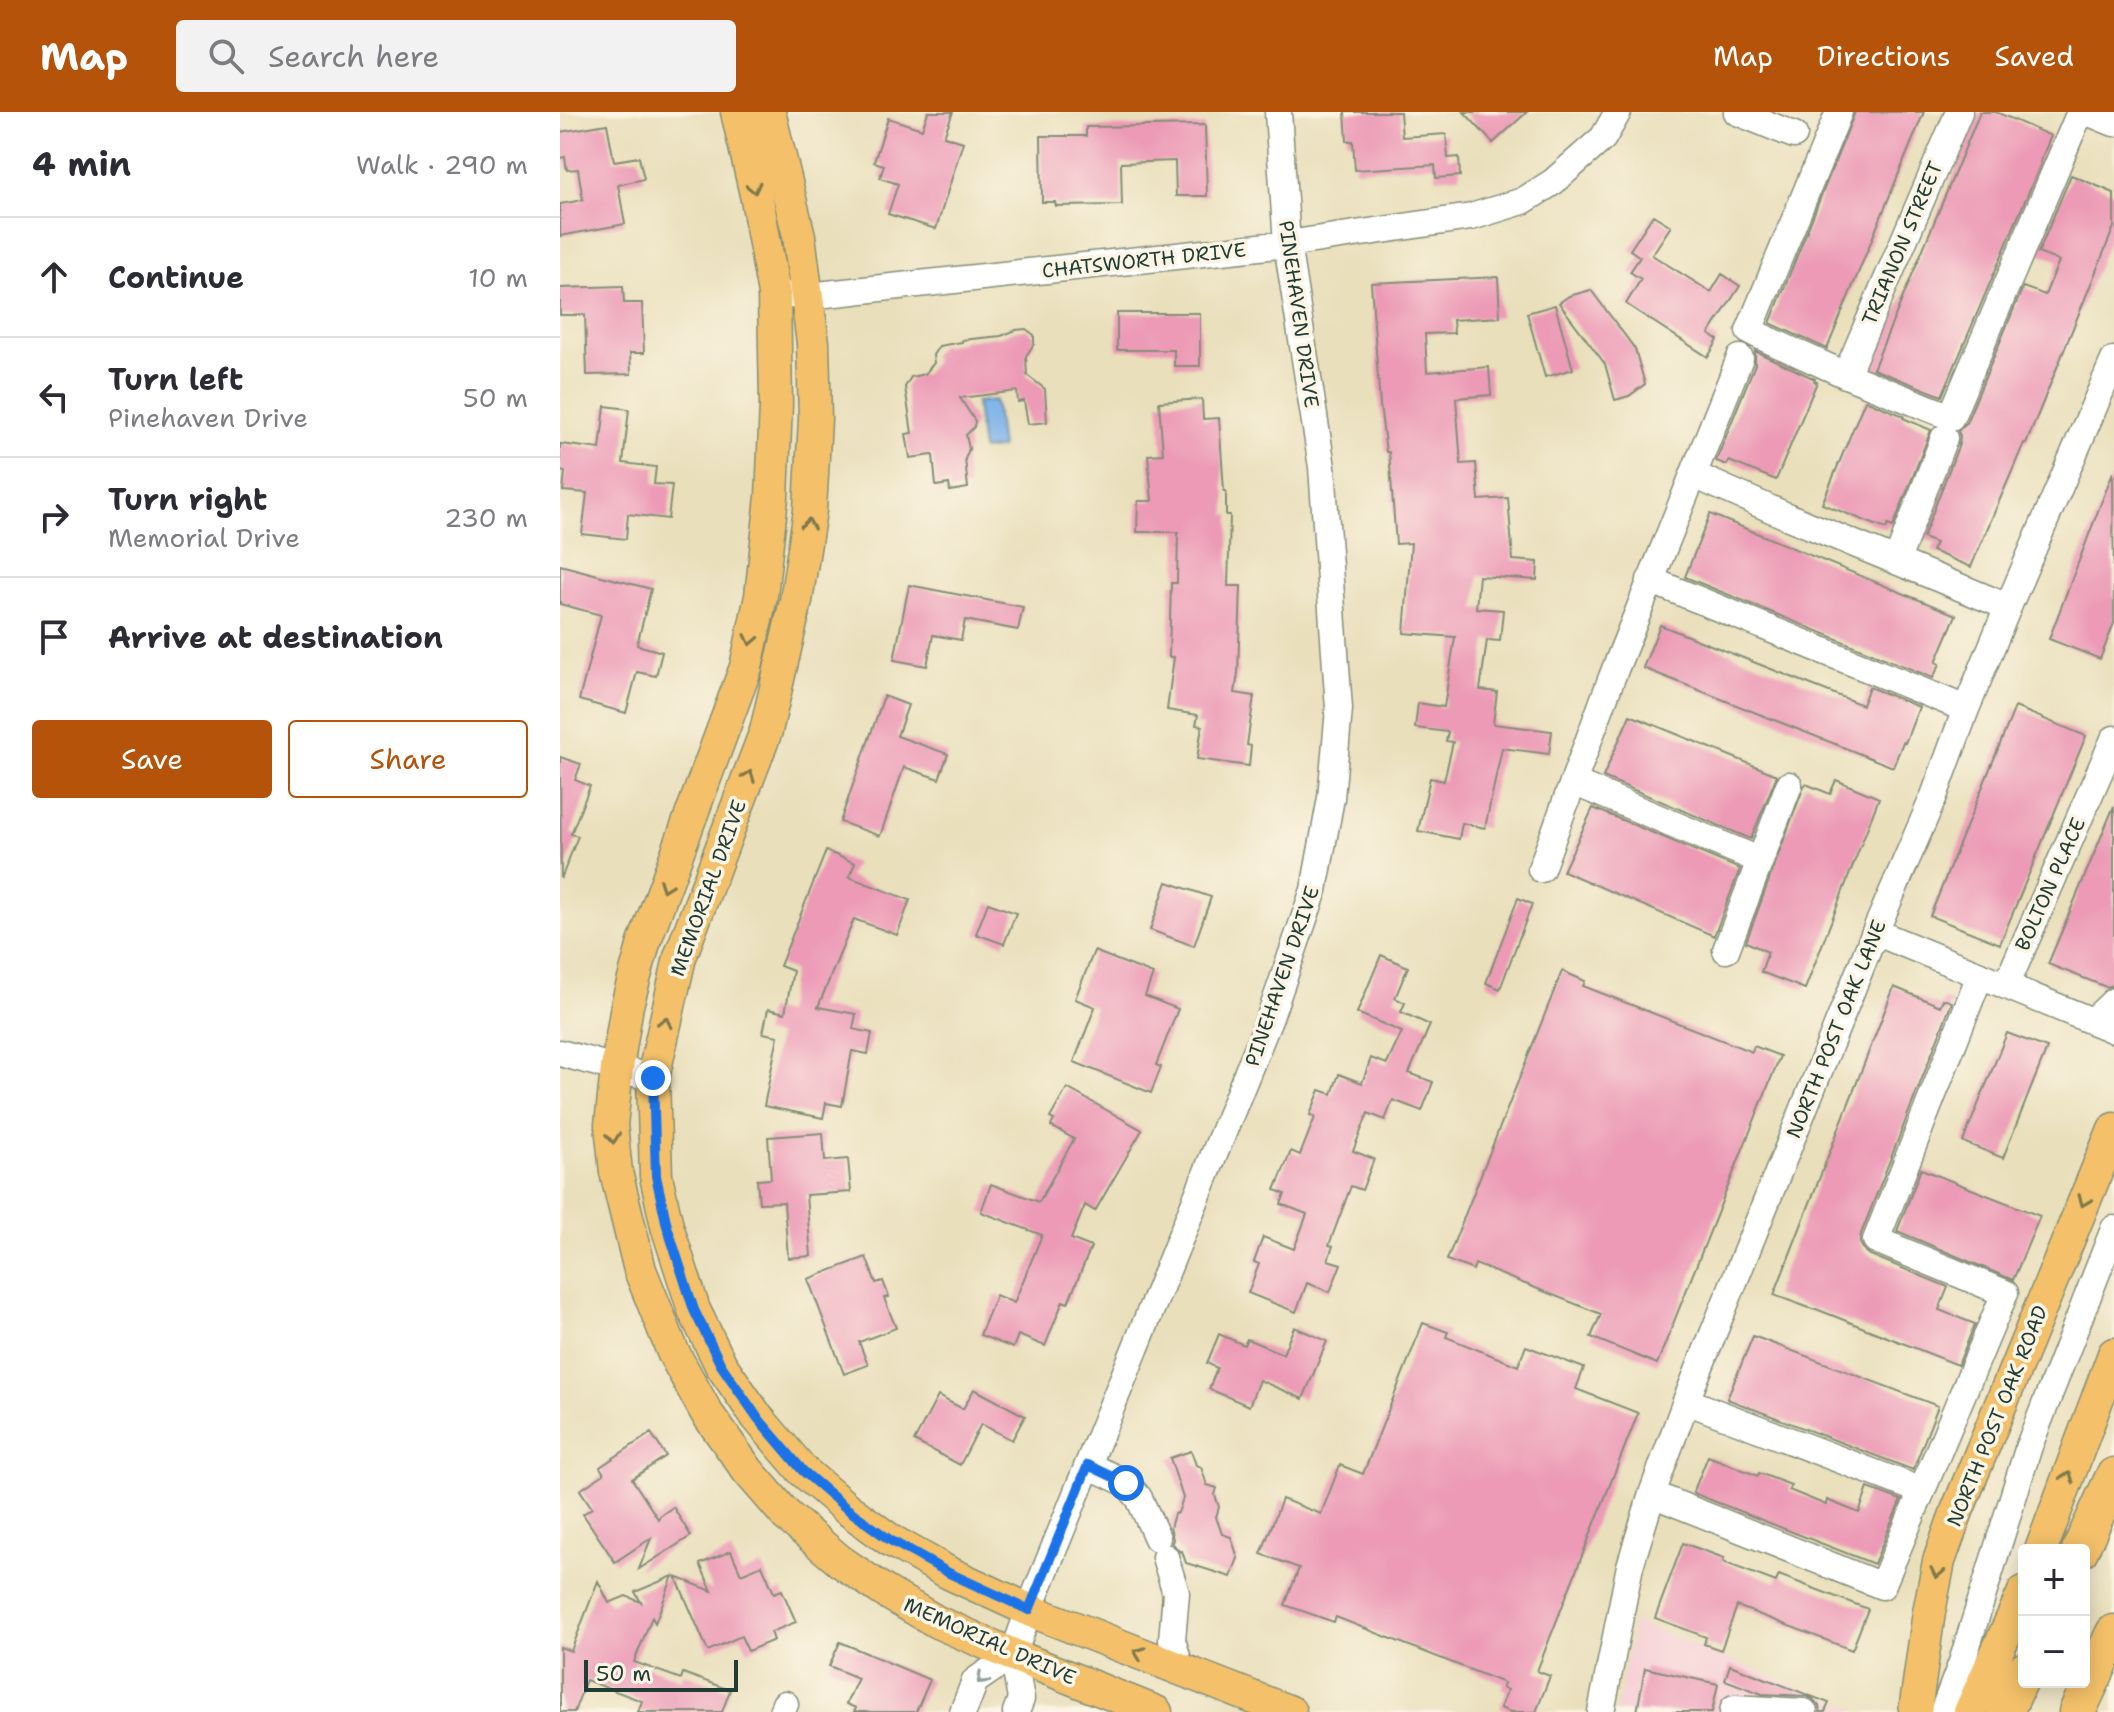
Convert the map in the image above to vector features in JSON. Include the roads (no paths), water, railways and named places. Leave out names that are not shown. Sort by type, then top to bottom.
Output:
[{"type":"highway","points":[[2083,1544],[2114,1476]]},
{"type":"highway","points":[[2077,1712],[2114,1633]]},
{"type":"highway","points":[[2005,1712],[2018,1684]]},
{"type":"main road","name":"MEMORIAL DRIVE","points":[[737,112],[774,294],[776,405],[772,497],[761,596],[746,667],[644,943],[627,1005],[611,1125],[616,1172],[640,1270],[673,1352],[706,1412],[748,1471],[787,1516],[840,1561],[937,1622],[1156,1712]]},
{"type":"main road","name":"MEMORIAL DRIVE","points":[[769,112],[799,236],[813,343],[815,419],[810,510],[796,601],[766,731],[680,957],[653,1078],[656,1176],[667,1226],[694,1310],[721,1365],[757,1417],[803,1471],[890,1540],[949,1573],[1029,1610],[1290,1712]]},
{"type":"main road","points":[[761,596],[796,601]]},
{"type":"main road","name":"NORTH POST OAK ROAD","points":[[1915,1712],[1929,1612],[1944,1548],[2114,1129]]},
{"type":"main road","points":[[2043,1544],[2114,1354]]},
{"type":"main road","points":[[1970,1712],[2018,1605]]},
{"type":"street","name":"PINEHAVEN DRIVE","points":[[1013,1655],[1270,1017],[1314,890],[1331,798],[1339,709],[1322,467],[1287,244],[1278,112]]},
{"type":"street","name":"CHATSWORTH DRIVE","points":[[774,294],[808,296],[1287,244],[1471,217],[1523,201],[1553,182],[1603,138],[1618,112]]},
{"type":"street","points":[[1737,112],[1794,135]]},
{"type":"street","points":[[1839,112],[1749,331],[1846,375],[1951,417],[2080,112]]},
{"type":"street","name":"TRIANON STREET","points":[[1846,375],[1959,112]]},
{"type":"street","points":[[2087,112],[2114,123]]},
{"type":"street","points":[[1541,869],[1650,580],[1740,358]]},
{"type":"street","name":"NORTH POST OAK LANE","points":[[1601,1712],[1630,1566],[1686,1401],[1875,932],[1934,796],[2008,607],[2111,377]]},
{"type":"street","points":[[1897,560],[1944,438]]},
{"type":"street","points":[[1694,475],[2008,607]]},
{"type":"street","points":[[1650,580],[1966,709]]},
{"type":"street","name":"BOLTON PLACE","points":[[2006,986],[2114,739]]},
{"type":"street","points":[[1573,782],[1759,860]]},
{"type":"street","points":[[1726,950],[1789,785]]},
{"type":"street","points":[[1875,932],[2103,1026],[2114,1001]]},
{"type":"street","points":[[1652,1494],[1882,1586],[2005,1293],[1876,1240],[1980,975]]},
{"type":"street","points":[[560,1053],[653,1078]]},
{"type":"street","points":[[1943,1712],[1962,1662],[2029,1446],[2114,1229]]},
{"type":"street","points":[[1686,1401],[1922,1491]]},
{"type":"street","points":[[1088,1465],[1126,1483],[1139,1498],[1176,1593],[1172,1640],[1181,1669]]},
{"type":"street","points":[[963,1712],[975,1681],[1013,1655],[1021,1699],[1016,1712]]},
{"type":"street","points":[[1733,1712],[1734,1708],[1804,1712]]},
{"type":"water","points":[[995,400],[1001,448],[982,450],[976,402]]}]
